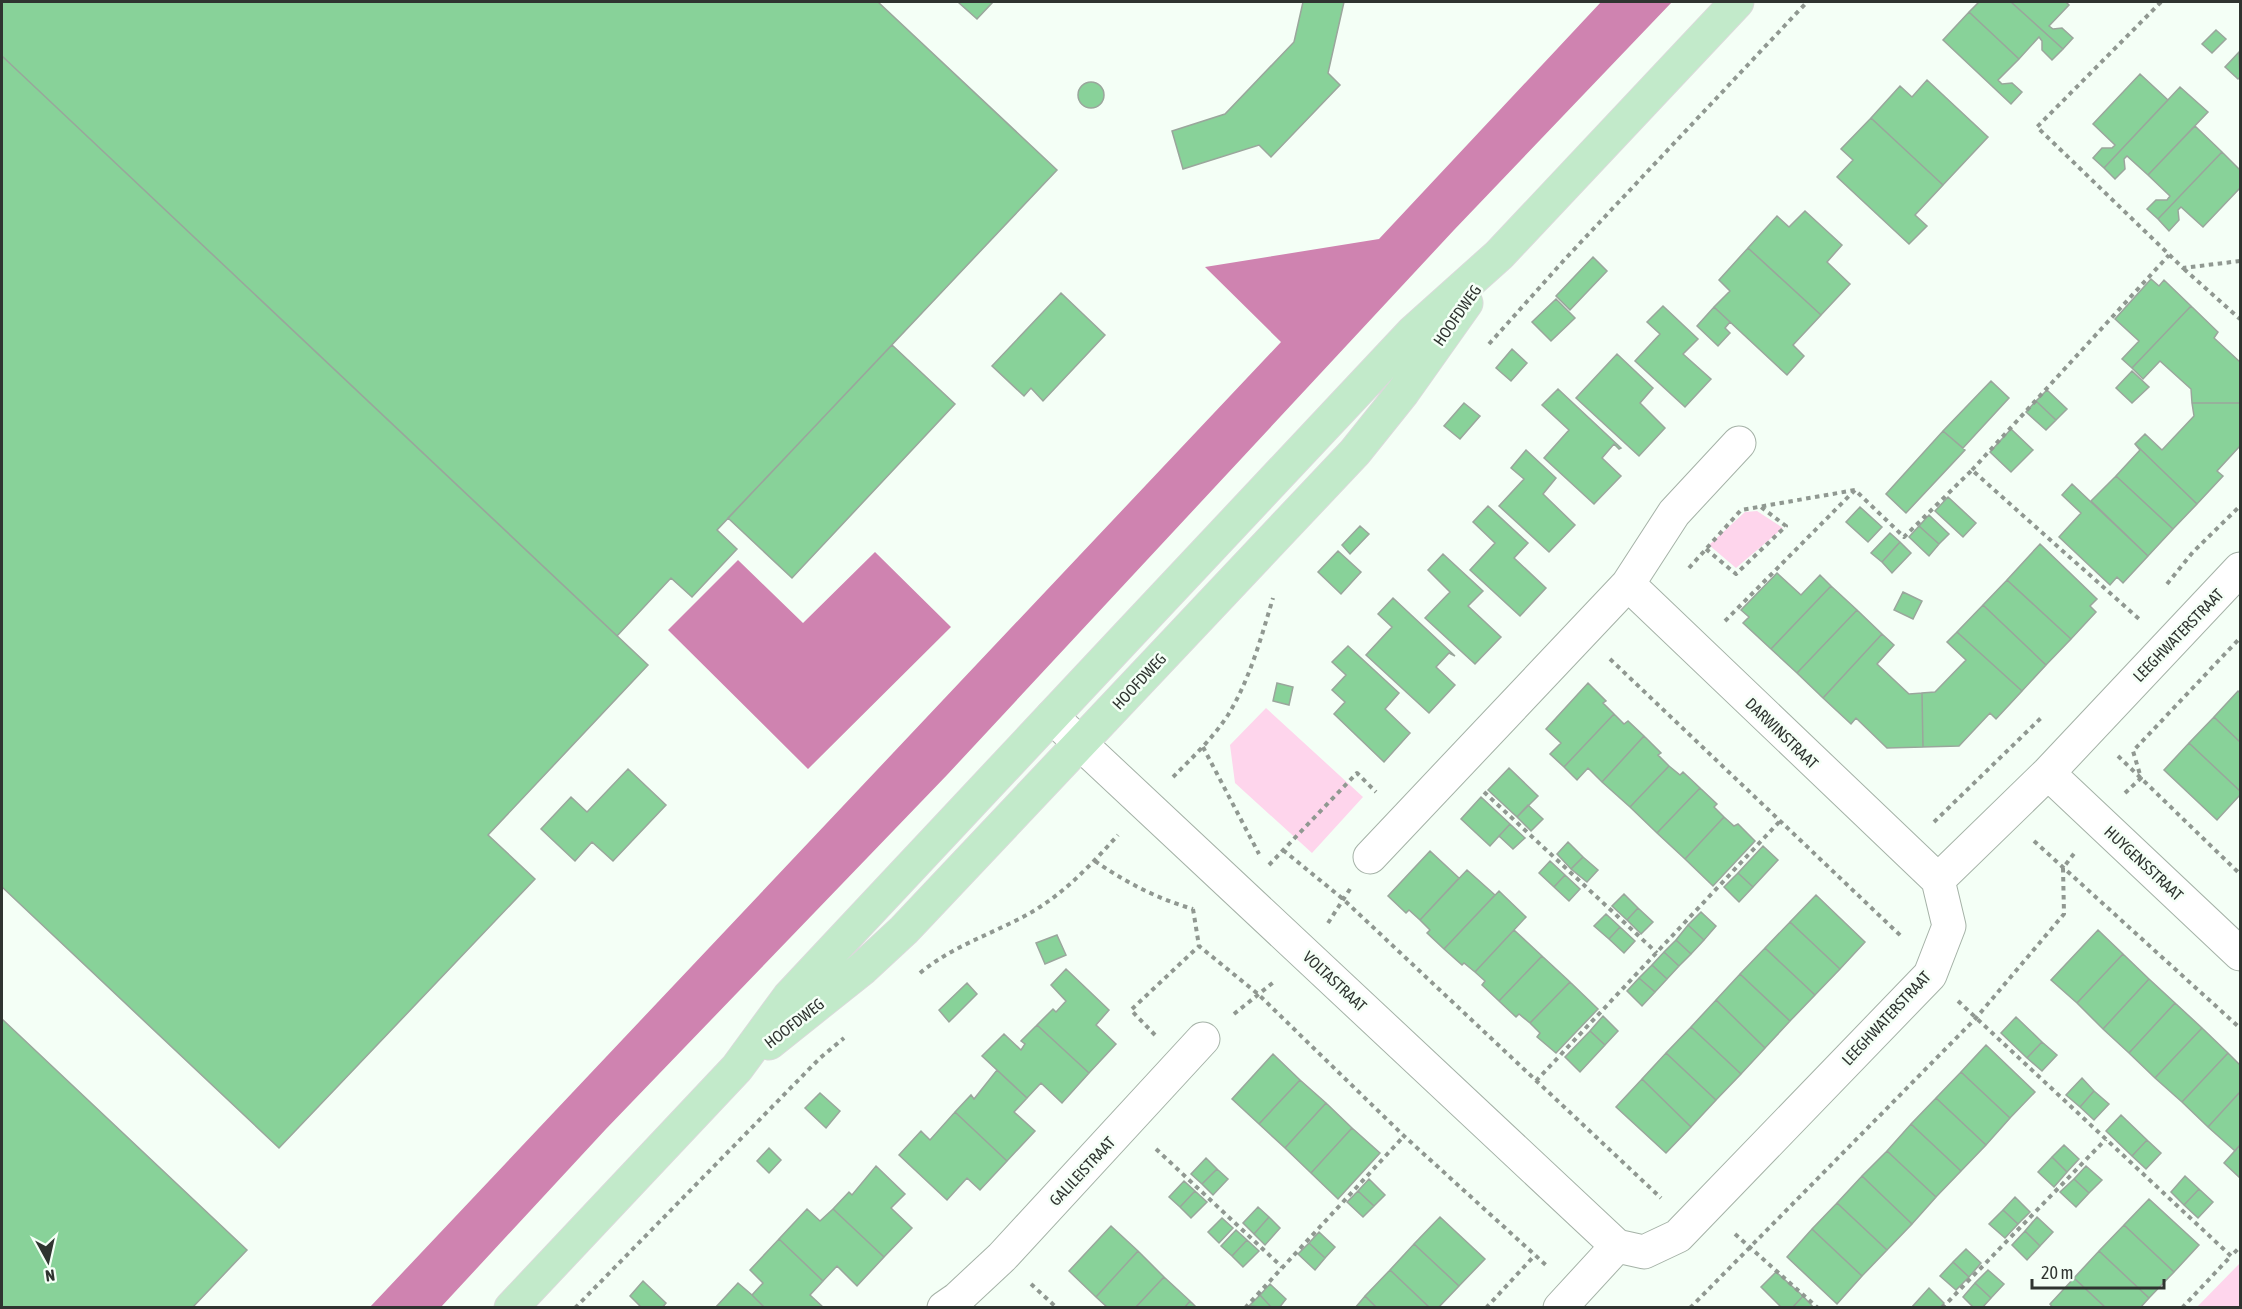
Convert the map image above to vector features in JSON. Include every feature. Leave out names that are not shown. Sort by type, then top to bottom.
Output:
[{"type":"main road","name":"HOOFDWEG","points":[[511,1308],[737,1068],[789,997],[1413,332],[1499,255],[1737,2]]},
{"type":"main road","name":"HOOFDWEG","points":[[737,1068],[864,968],[883,950],[1373,431],[1499,255]]},
{"type":"street","points":[[1370,857],[1628,584],[1674,513],[1739,443]]},
{"type":"street","name":"LEEGHWATERSTRAAT","points":[[1617,1246],[1644,1252],[1678,1236],[1931,971],[1949,926],[1938,880],[2048,773],[2241,569]]},
{"type":"street","name":"DARWINSTRAAT","points":[[1628,584],[1938,880]]},
{"type":"street","name":"VOLTASTRAAT","points":[[1052,717],[1617,1246]]},
{"type":"street","name":"HUYGENSSTRAAT","points":[[2048,773],[2241,954]]},
{"type":"street","name":"GALILEISTRAAT","points":[[955,1305],[1203,1039]]},
{"type":"street","points":[[1567,1299],[1617,1246]]},
{"type":"path","points":[[2161,2],[2037,127],[2169,255],[2241,319]]},
{"type":"path","points":[[1855,490],[1904,537],[1972,470],[2169,255]]},
{"type":"path","points":[[2183,268],[2241,261]]},
{"type":"path","points":[[1972,470],[2168,646]]},
{"type":"path","points":[[1652,609],[1741,510],[1855,490]]},
{"type":"path","points":[[1696,650],[1855,490]]},
{"type":"path","points":[[2166,585],[2193,552],[2241,506]]},
{"type":"path","points":[[1706,549],[1736,574],[1786,526],[1761,507]]},
{"type":"path","points":[[2131,628],[2146,611]]},
{"type":"path","points":[[1582,633],[1780,822],[1976,1018],[2231,1256]]},
{"type":"path","points":[[2141,778],[2133,751],[2241,638]]},
{"type":"path","points":[[1930,825],[2046,713]]},
{"type":"path","points":[[2089,729],[2241,874]]},
{"type":"path","points":[[1456,766],[1657,954]]},
{"type":"path","points":[[1266,868],[1357,773],[1405,820]]},
{"type":"path","points":[[1690,1308],[1976,1018],[2064,914],[2063,868],[2098,820],[2141,778]]},
{"type":"path","points":[[2005,814],[2241,1028]]},
{"type":"path","points":[[1536,1081],[1780,822]]},
{"type":"path","points":[[1283,850],[1343,899],[1536,1081],[1698,1217],[1751,1248],[1818,1308]]},
{"type":"path","points":[[1193,909],[1199,946],[1258,994],[1404,1136],[1535,1255],[1567,1299]]},
{"type":"path","points":[[1181,1063],[1131,1010],[1199,946]]},
{"type":"path","points":[[1127,1122],[1282,1267]]},
{"type":"path","points":[[1245,1308],[1404,1136]]},
{"type":"path","points":[[1942,1308],[2106,1139]]},
{"type":"path","points":[[2182,1308],[2241,1247]]},
{"type":"path","points":[[1486,1308],[1535,1255]]},
{"type":"shaded area","points":[[1601,2],[1672,2],[1454,230],[947,775],[606,1129],[441,1307],[370,1307],[1281,342],[1205,267],[1379,239]]},
{"type":"shaded area","points":[[1757,511],[1783,528],[1736,568],[1709,545],[1745,512]]},
{"type":"shaded area","points":[[875,552],[951,627],[808,769],[668,630],[738,560],[803,623]]},
{"type":"shaded area","points":[[1266,708],[1363,797],[1312,853],[1235,783],[1230,745]]},
{"type":"shaded area","points":[[2240,1263],[2240,1307],[2197,1307]]},
{"type":"building","points":[[2,2],[878,2],[1057,170],[717,530],[737,549],[692,597],[671,578],[617,636],[2,56]]},
{"type":"building","points":[[958,2],[993,2],[977,19]]},
{"type":"building","points":[[1303,2],[1344,2],[1328,73],[1340,85],[1271,157],[1259,145],[1183,169],[1172,131],[1225,114],[1294,42]]},
{"type":"building","points":[[1979,2],[2011,2],[2063,49],[2052,60],[2042,50],[2042,41],[2039,37],[2019,59],[1969,12]]},
{"type":"building","points":[[2011,2],[2066,2],[2069,5],[2049,26],[2053,29],[2062,28],[2073,38],[2063,49]]},
{"type":"building","points":[[1969,12],[2019,59],[1998,80],[2002,84],[2012,83],[2022,92],[2011,104],[1943,40]]},
{"type":"building","points":[[2216,30],[2226,39],[2212,53],[2202,44]]},
{"type":"building","points":[[2239,52],[2240,77],[2238,79],[2225,67]]},
{"type":"building","points":[[2,56],[648,665],[488,835],[535,879],[279,1148],[2,887]]},
{"type":"building","points":[[2140,74],[2168,100],[2104,168],[2093,158],[2102,148],[2112,148],[2115,145],[2093,124]]},
{"type":"building","points":[[1927,80],[1988,137],[1943,185],[1871,118],[1900,86],[1912,97]]},
{"type":"building","points":[[1091,82],[1100,86],[1104,95],[1100,104],[1091,108],[1082,104],[1078,95],[1082,86]]},
{"type":"building","points":[[2180,87],[2208,112],[2148,175],[2127,156],[2124,159],[2125,169],[2115,179],[2104,168]]},
{"type":"building","points":[[1871,118],[1943,185],[1915,215],[1927,226],[1909,244],[1837,177],[1853,160],[1841,149]]},
{"type":"building","points":[[2195,126],[2222,152],[2158,219],[2147,209],[2156,200],[2167,200],[2170,196],[2148,175]]},
{"type":"building","points":[[2222,152],[2240,170],[2240,188],[2203,227],[2181,207],[2178,210],[2179,220],[2169,231],[2158,219]]},
{"type":"building","points":[[1805,211],[1842,245],[1827,262],[1850,284],[1821,315],[1748,248],[1777,216],[1789,227]]},
{"type":"building","points":[[1748,248],[1821,315],[1793,345],[1804,356],[1787,375],[1714,307],[1730,291],[1719,280]]},
{"type":"building","points":[[1593,257],[1607,271],[1570,310],[1556,296]]},
{"type":"building","points":[[2151,279],[2159,286],[2164,280],[2191,306],[2132,368],[2122,359],[2139,341],[2115,319]]},
{"type":"building","points":[[1061,293],[1105,335],[1043,401],[1031,388],[1024,396],[992,366]]},
{"type":"building","points":[[1556,299],[1575,318],[1551,341],[1532,322]]},
{"type":"building","points":[[1663,306],[1698,339],[1683,354],[1711,379],[1685,407],[1635,361],[1660,334],[1647,322]]},
{"type":"building","points":[[2191,306],[2218,332],[2214,338],[2240,362],[2240,403],[2192,403],[2191,389],[2160,361],[2143,379],[2132,368]]},
{"type":"building","points":[[1714,307],[1730,322],[1725,328],[1730,333],[1718,346],[1697,326]]},
{"type":"building","points":[[892,345],[955,404],[792,578],[728,518]]},
{"type":"building","points":[[1512,349],[1527,363],[1511,381],[1496,368]]},
{"type":"building","points":[[1617,354],[1653,388],[1640,403],[1665,428],[1639,456],[1576,398]]},
{"type":"building","points":[[2132,371],[2149,387],[2132,403],[2116,388]]},
{"type":"building","points":[[1991,381],[2009,398],[1963,448],[1943,431]]},
{"type":"building","points":[[1558,389],[1621,448],[1619,449],[1614,444],[1602,458],[1621,476],[1594,504],[1544,458],[1569,430],[1542,405]]},
{"type":"building","points":[[2047,390],[2067,409],[2056,420],[2036,401]]},
{"type":"building","points":[[2036,401],[2056,420],[2046,430],[2026,412]]},
{"type":"building","points":[[1464,403],[1480,416],[1460,439],[1444,426]]},
{"type":"building","points":[[2192,403],[2240,403],[2240,446],[2217,471],[2223,476],[2197,504],[2135,444],[2145,434],[2162,450],[2194,416]]},
{"type":"building","points":[[2011,429],[2033,450],[2011,472],[1990,452]]},
{"type":"building","points":[[1943,431],[1965,450],[1906,513],[1886,494]]},
{"type":"building","points":[[2135,444],[2197,504],[2173,529],[2116,476],[2140,450]]},
{"type":"building","points":[[1526,450],[1556,478],[1543,494],[1575,525],[1549,552],[1499,506],[1524,479],[1511,468]]},
{"type":"building","points":[[2116,476],[2173,529],[2148,556],[2091,501]]},
{"type":"building","points":[[2072,484],[2148,556],[2123,583],[2117,577],[2110,585],[2059,537],[2081,513],[2062,495]]},
{"type":"building","points":[[1948,497],[1976,523],[1963,537],[1935,511]]},
{"type":"building","points":[[1488,506],[1528,543],[1514,558],[1546,588],[1520,616],[1470,570],[1495,543],[1473,522]]},
{"type":"building","points":[[1860,507],[1882,527],[1868,542],[1846,522]]},
{"type":"building","points":[[1929,515],[1949,534],[1939,544],[1919,526]]},
{"type":"building","points":[[1360,526],[1369,534],[1350,554],[1342,545]]},
{"type":"building","points":[[1919,526],[1939,544],[1929,556],[1909,537]]},
{"type":"building","points":[[1890,533],[1900,542],[1882,562],[1871,553]]},
{"type":"building","points":[[1900,542],[1911,553],[1892,573],[1882,562]]},
{"type":"building","points":[[2040,544],[2097,599],[2090,606],[2096,612],[2071,639],[2007,580]]},
{"type":"building","points":[[1338,551],[1361,572],[1341,594],[1318,572]]},
{"type":"building","points":[[1443,554],[1483,591],[1468,606],[1501,637],[1475,664],[1425,618],[1450,592],[1428,570]]},
{"type":"building","points":[[1777,573],[1801,595],[1820,575],[1831,586],[1771,649],[1743,623],[1749,617],[1741,610]]},
{"type":"building","points":[[2007,580],[2071,639],[2046,665],[1983,605]]},
{"type":"building","points":[[1831,586],[1857,610],[1797,673],[1771,649]]},
{"type":"building","points":[[1903,592],[1922,601],[1913,619],[1894,610]]},
{"type":"building","points":[[1393,598],[1455,656],[1449,653],[1436,667],[1455,685],[1429,713],[1366,655],[1392,627],[1378,614]]},
{"type":"building","points":[[1983,605],[2046,665],[2022,691],[1957,632]]},
{"type":"building","points":[[1857,610],[1882,634],[1823,698],[1797,673]]},
{"type":"building","points":[[1957,632],[2022,691],[1996,719],[1990,713],[1959,746],[1923,747],[1922,693],[1935,692],[1966,660],[1947,642]]},
{"type":"building","points":[[1882,634],[1894,645],[1877,664],[1909,694],[1922,693],[1923,747],[1887,748],[1856,718],[1851,724],[1823,698]]},
{"type":"building","points":[[1348,646],[1399,693],[1385,709],[1410,733],[1384,762],[1334,714],[1345,702],[1332,690],[1346,675],[1332,662]]},
{"type":"building","points":[[1277,683],[1293,687],[1289,705],[1273,701]]},
{"type":"building","points":[[1588,683],[1606,701],[1603,703],[1614,714],[1564,767],[1550,754],[1561,743],[1546,729]]},
{"type":"building","points":[[2238,691],[2240,693],[2240,742],[2214,717]]},
{"type":"building","points":[[1614,714],[1624,724],[1628,721],[1644,736],[1602,782],[1588,768],[1577,780],[1564,767]]},
{"type":"building","points":[[2214,717],[2240,742],[2240,791],[2189,743]]},
{"type":"building","points":[[1644,736],[1661,753],[1658,755],[1669,766],[1630,807],[1602,782]]},
{"type":"building","points":[[2189,743],[2240,791],[2240,795],[2217,820],[2164,770]]},
{"type":"building","points":[[1669,766],[1680,775],[1683,772],[1700,788],[1657,833],[1630,807]]},
{"type":"building","points":[[1509,768],[1538,796],[1517,817],[1488,790]]},
{"type":"building","points":[[628,769],[666,805],[613,861],[592,842],[575,861],[541,829],[571,797],[587,812]]},
{"type":"building","points":[[1700,788],[1717,804],[1714,807],[1724,817],[1685,859],[1657,833]]},
{"type":"building","points":[[1481,797],[1510,824],[1490,846],[1461,819]]},
{"type":"building","points":[[1528,805],[1543,819],[1531,831],[1517,817]]},
{"type":"building","points":[[1724,817],[1734,826],[1738,824],[1755,841],[1713,886],[1685,859]]},
{"type":"building","points":[[1510,824],[1525,838],[1513,849],[1499,836]]},
{"type":"building","points":[[1568,842],[1583,857],[1571,869],[1557,854]]},
{"type":"building","points":[[1763,846],[1778,860],[1753,887],[1738,873]]},
{"type":"building","points":[[1430,851],[1459,878],[1420,920],[1409,910],[1406,913],[1388,896]]},
{"type":"building","points":[[1583,857],[1598,870],[1587,882],[1571,869]]},
{"type":"building","points":[[1550,861],[1565,875],[1554,887],[1539,873]]},
{"type":"building","points":[[1467,870],[1495,895],[1444,949],[1427,933],[1430,930],[1420,920]]},
{"type":"building","points":[[1738,873],[1753,887],[1739,902],[1724,887]]},
{"type":"building","points":[[1565,875],[1580,889],[1569,901],[1554,887]]},
{"type":"building","points":[[1499,891],[1526,917],[1475,972],[1464,963],[1462,965],[1444,949]]},
{"type":"building","points":[[1624,894],[1638,908],[1627,920],[1612,906]]},
{"type":"building","points":[[1816,895],[1865,942],[1840,969],[1790,922]]},
{"type":"building","points":[[1638,908],[1653,922],[1641,934],[1627,920]]},
{"type":"building","points":[[1701,912],[1716,926],[1704,940],[1688,925]]},
{"type":"building","points":[[1606,914],[1620,927],[1609,939],[1594,926]]},
{"type":"building","points":[[1790,922],[1840,969],[1815,995],[1765,948]]},
{"type":"building","points":[[1688,925],[1704,940],[1691,954],[1676,940]]},
{"type":"building","points":[[1620,927],[1635,941],[1624,953],[1609,939]]},
{"type":"building","points":[[1514,930],[1542,956],[1499,1001],[1482,985],[1485,981],[1475,972]]},
{"type":"building","points":[[2098,930],[2123,954],[2077,1003],[2051,980]]},
{"type":"building","points":[[1057,935],[1066,955],[1045,964],[1036,943]]},
{"type":"building","points":[[1676,940],[1691,954],[1679,966],[1664,952]]},
{"type":"building","points":[[1765,948],[1815,995],[1790,1021],[1740,974]]},
{"type":"building","points":[[1664,952],[1679,966],[1667,979],[1652,965]]},
{"type":"building","points":[[2123,954],[2149,979],[2103,1029],[2077,1003]]},
{"type":"building","points":[[1542,956],[1570,982],[1530,1023],[1519,1014],[1516,1017],[1499,1001]]},
{"type":"building","points":[[1652,965],[1667,979],[1655,992],[1639,978]]},
{"type":"building","points":[[1066,969],[1109,1010],[1096,1025],[1116,1044],[1089,1073],[1037,1025],[1053,1009],[1056,1012],[1066,1001],[1051,985]]},
{"type":"building","points":[[1740,974],[1790,1021],[1765,1048],[1716,1000]]},
{"type":"building","points":[[1639,978],[1655,992],[1642,1006],[1627,991]]},
{"type":"building","points":[[2149,979],[2175,1003],[2129,1053],[2103,1029]]},
{"type":"building","points":[[1570,982],[1598,1009],[1556,1053],[1537,1037],[1540,1033],[1530,1023]]},
{"type":"building","points":[[967,983],[977,994],[949,1022],[939,1010]]},
{"type":"building","points":[[1716,1000],[1765,1048],[1741,1074],[1691,1027]]},
{"type":"building","points":[[2175,1003],[2202,1028],[2155,1078],[2129,1053]]},
{"type":"building","points":[[1603,1016],[1618,1031],[1605,1045],[1590,1031]]},
{"type":"building","points":[[2016,1017],[2042,1042],[2027,1058],[2001,1033]]},
{"type":"building","points":[[2,1019],[247,1250],[192,1308],[2,1308]]},
{"type":"building","points":[[1037,1025],[1089,1073],[1062,1103],[1041,1083],[1027,1098],[982,1056],[1004,1034],[1021,1050],[1025,1044],[1021,1041]]},
{"type":"building","points":[[1691,1027],[1741,1074],[1716,1100],[1666,1053]]},
{"type":"building","points":[[2202,1028],[2228,1053],[2182,1102],[2155,1078]]},
{"type":"building","points":[[1590,1031],[1605,1045],[1580,1072],[1565,1057]]},
{"type":"building","points":[[2042,1042],[2057,1055],[2042,1071],[2027,1058]]},
{"type":"building","points":[[1986,1045],[2035,1092],[2010,1118],[1961,1072]]},
{"type":"building","points":[[1666,1053],[1716,1100],[1691,1127],[1642,1079]]},
{"type":"building","points":[[2228,1053],[2240,1065],[2240,1092],[2208,1127],[2182,1102]]},
{"type":"building","points":[[1273,1054],[1300,1080],[1259,1124],[1232,1099]]},
{"type":"building","points":[[997,1070],[1027,1098],[1014,1112],[1035,1131],[1007,1161],[955,1112],[971,1095],[974,1099]]},
{"type":"building","points":[[1961,1072],[2010,1118],[1986,1145],[1936,1098]]},
{"type":"building","points":[[2082,1078],[2094,1091],[2080,1107],[2066,1095]]},
{"type":"building","points":[[1642,1079],[1691,1127],[1666,1153],[1616,1107]]},
{"type":"building","points":[[1300,1080],[1326,1103],[1285,1148],[1259,1124]]},
{"type":"building","points":[[2094,1091],[2109,1104],[2094,1120],[2080,1107]]},
{"type":"building","points":[[2240,1092],[2240,1145],[2235,1151],[2208,1127]]},
{"type":"building","points":[[820,1093],[840,1111],[826,1128],[805,1108]]},
{"type":"building","points":[[1936,1098],[1986,1145],[1961,1171],[1911,1124]]},
{"type":"building","points":[[1326,1103],[1352,1128],[1311,1173],[1285,1148]]},
{"type":"building","points":[[955,1112],[1007,1161],[980,1190],[967,1178],[947,1200],[899,1155],[921,1131],[930,1140]]},
{"type":"building","points":[[2121,1115],[2147,1140],[2132,1156],[2106,1131]]},
{"type":"building","points":[[1911,1124],[1961,1171],[1936,1197],[1887,1151]]},
{"type":"building","points":[[1352,1128],[1380,1153],[1338,1199],[1311,1173]]},
{"type":"building","points":[[2147,1140],[2161,1153],[2146,1169],[2132,1156]]},
{"type":"building","points":[[2064,1145],[2079,1159],[2067,1172],[2052,1157]]},
{"type":"building","points":[[2240,1145],[2240,1178],[2224,1163]]},
{"type":"building","points":[[769,1148],[781,1160],[769,1173],[757,1161]]},
{"type":"building","points":[[1887,1151],[1936,1197],[1912,1224],[1862,1176]]},
{"type":"building","points":[[2052,1157],[2067,1172],[2054,1187],[2038,1172]]},
{"type":"building","points":[[1206,1158],[1217,1169],[1202,1184],[1191,1174]]},
{"type":"building","points":[[876,1166],[905,1194],[891,1208],[912,1228],[884,1257],[833,1209],[849,1192],[852,1195]]},
{"type":"building","points":[[2086,1166],[2102,1180],[2089,1193],[2074,1179]]},
{"type":"building","points":[[1217,1169],[1228,1179],[1213,1195],[1202,1184]]},
{"type":"building","points":[[1862,1176],[1912,1224],[1887,1250],[1837,1203]]},
{"type":"building","points":[[2185,1176],[2199,1189],[2184,1205],[2171,1192]]},
{"type":"building","points":[[1369,1179],[1385,1195],[1374,1206],[1358,1191]]},
{"type":"building","points":[[2074,1179],[2089,1193],[2076,1207],[2060,1192]]},
{"type":"building","points":[[1184,1181],[1195,1191],[1180,1207],[1169,1197]]},
{"type":"building","points":[[2199,1189],[2213,1202],[2198,1218],[2184,1205]]},
{"type":"building","points":[[1195,1191],[1207,1202],[1191,1218],[1180,1207]]},
{"type":"building","points":[[1358,1191],[1374,1206],[1363,1217],[1347,1202]]},
{"type":"building","points":[[2015,1197],[2030,1212],[2018,1224],[2003,1210]]},
{"type":"building","points":[[2149,1199],[2199,1245],[2174,1272],[2124,1225]]},
{"type":"building","points":[[1837,1203],[1887,1250],[1862,1276],[1812,1229]]},
{"type":"building","points":[[1258,1207],[1269,1217],[1254,1234],[1243,1223]]},
{"type":"building","points":[[807,1209],[820,1221],[833,1209],[884,1257],[857,1286],[837,1266],[823,1281],[779,1239]]},
{"type":"building","points":[[2003,1210],[2018,1224],[2005,1238],[1989,1224]]},
{"type":"building","points":[[1269,1217],[1280,1228],[1265,1245],[1254,1234]]},
{"type":"building","points":[[1440,1217],[1485,1259],[1459,1286],[1414,1244]]},
{"type":"building","points":[[2037,1217],[2053,1232],[2040,1246],[2025,1231]]},
{"type":"building","points":[[1222,1218],[1233,1228],[1219,1243],[1208,1232]]},
{"type":"building","points":[[2124,1225],[2174,1272],[2149,1298],[2099,1251]]},
{"type":"building","points":[[1111,1226],[1138,1251],[1096,1297],[1069,1271]]},
{"type":"building","points":[[1812,1229],[1862,1276],[1837,1304],[1787,1257]]},
{"type":"building","points":[[1236,1230],[1247,1240],[1232,1256],[1221,1246]]},
{"type":"building","points":[[2025,1231],[2040,1246],[2027,1260],[2012,1245]]},
{"type":"building","points":[[1319,1232],[1335,1247],[1325,1258],[1309,1243]]},
{"type":"building","points":[[779,1239],[823,1281],[810,1295],[824,1308],[765,1308],[752,1295],[763,1283],[750,1270]]},
{"type":"building","points":[[1247,1240],[1259,1251],[1243,1267],[1232,1256]]},
{"type":"building","points":[[1309,1243],[1325,1258],[1315,1270],[1298,1254]]},
{"type":"building","points":[[1414,1244],[1459,1286],[1438,1308],[1430,1308],[1390,1270]]},
{"type":"building","points":[[1966,1249],[1981,1263],[1969,1277],[1953,1262]]},
{"type":"building","points":[[1138,1251],[1164,1277],[1135,1308],[1108,1308],[1096,1297]]},
{"type":"building","points":[[2099,1251],[2149,1298],[2140,1308],[2106,1308],[2074,1278]]},
{"type":"building","points":[[1953,1262],[1969,1277],[1956,1290],[1940,1276]]},
{"type":"building","points":[[1390,1270],[1430,1308],[1377,1308],[1365,1296]]},
{"type":"building","points":[[1988,1270],[2004,1284],[1991,1298],[1975,1283]]},
{"type":"building","points":[[1776,1272],[1803,1296],[1792,1308],[1782,1308],[1761,1287]]},
{"type":"building","points":[[1164,1277],[1190,1301],[1184,1308],[1135,1308]]},
{"type":"building","points":[[2074,1278],[2106,1308],[2053,1308],[2050,1304]]},
{"type":"building","points":[[643,1281],[666,1303],[662,1308],[642,1308],[630,1296]]},
{"type":"building","points":[[738,1283],[752,1295],[765,1308],[715,1308]]},
{"type":"building","points":[[1975,1283],[1991,1298],[1982,1308],[1974,1308],[1963,1297]]},
{"type":"building","points":[[1270,1284],[1286,1299],[1279,1308],[1272,1308],[1260,1295]]},
{"type":"building","points":[[1929,1288],[1944,1303],[1940,1308],[1911,1308]]},
{"type":"building","points":[[1260,1295],[1272,1308],[1249,1306]]},
{"type":"building","points":[[1365,1296],[1377,1308],[1355,1308]]},
{"type":"building","points":[[1803,1296],[1814,1308],[1792,1308]]},
{"type":"building","points":[[1190,1301],[1197,1308],[1184,1308]]}]
